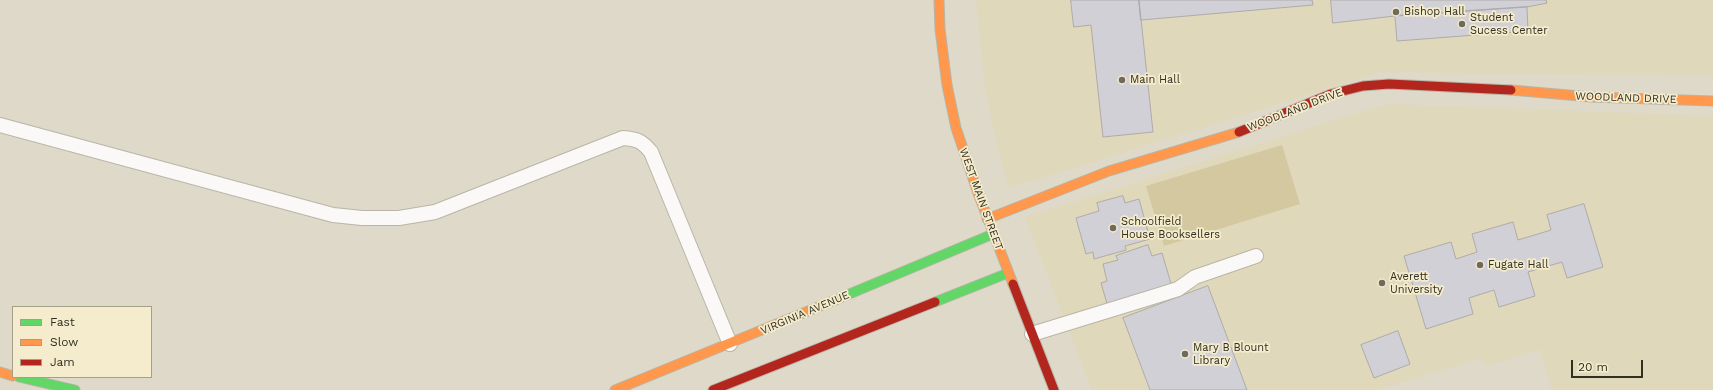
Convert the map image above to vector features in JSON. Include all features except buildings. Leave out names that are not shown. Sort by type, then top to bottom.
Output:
[{"type":"street","name":"WEST MAIN STREET","points":[[939,0],[940,30],[946,77],[953,113],[987,219],[1054,390]]},
{"type":"street","name":"WOODLAND DRIVE","points":[[987,219],[1109,171],[1244,130],[1331,94],[1363,86],[1389,84],[1494,89],[1591,97],[1713,101]]},
{"type":"street","name":"VIRGINIA AVENUE","points":[[615,390],[730,344],[994,234]]},
{"type":"street","points":[[712,390],[1008,273]]},
{"type":"street","points":[[0,372],[12,376]]},
{"type":"street","points":[[23,378],[74,390]]},
{"type":"lane","points":[[0,124],[333,215],[362,218],[399,218],[435,212],[623,138],[632,139],[644,143],[651,152],[730,344]]},
{"type":"lane","points":[[1032,334],[1178,289],[1195,277],[1256,256]]},
{"type":"shaded area","points":[[976,0],[1713,0],[1713,76],[1381,72],[1009,188],[998,148],[985,88]]},
{"type":"shaded area","name":"Averett University","points":[[1387,104],[1713,116],[1713,390],[1552,390],[1540,349],[1487,366],[1481,358],[1377,390],[1092,390],[1025,217]]},
{"type":"shaded area","points":[[1282,145],[1300,204],[1164,246],[1146,186]]},
{"type":"traffic: fast","points":[[835,300],[993,234]]},
{"type":"traffic: fast","points":[[935,302],[1008,273]]},
{"type":"traffic: fast","points":[[23,378],[75,390]]},
{"type":"traffic: slow","points":[[939,0],[940,29],[947,85],[956,128],[978,193],[1013,284]]},
{"type":"traffic: slow","points":[[1511,90],[1591,97],[1713,101]]},
{"type":"traffic: slow","points":[[987,219],[1109,171],[1239,132]]},
{"type":"traffic: slow","points":[[615,390],[835,300]]},
{"type":"traffic: slow","points":[[0,372],[12,376]]},
{"type":"traffic: jam","points":[[1239,132],[1331,94],[1363,86],[1389,84],[1511,90]]},
{"type":"traffic: jam","points":[[1013,284],[1054,390]]},
{"type":"traffic: jam","points":[[713,390],[935,302]]},
{"type":"place","name":"Bishop Hall","points":[[1396,12]]},
{"type":"place","name":"Student Sucess Center","points":[[1462,24]]},
{"type":"place","name":"Main Hall","points":[[1122,80]]},
{"type":"place","name":"Schoolfield House Booksellers","points":[[1113,228]]},
{"type":"place","name":"Fugate Hall","points":[[1480,265]]},
{"type":"place","name":"Averett University","points":[[1382,283]]},
{"type":"place","name":"Mary B Blount Library","points":[[1185,354]]}]
